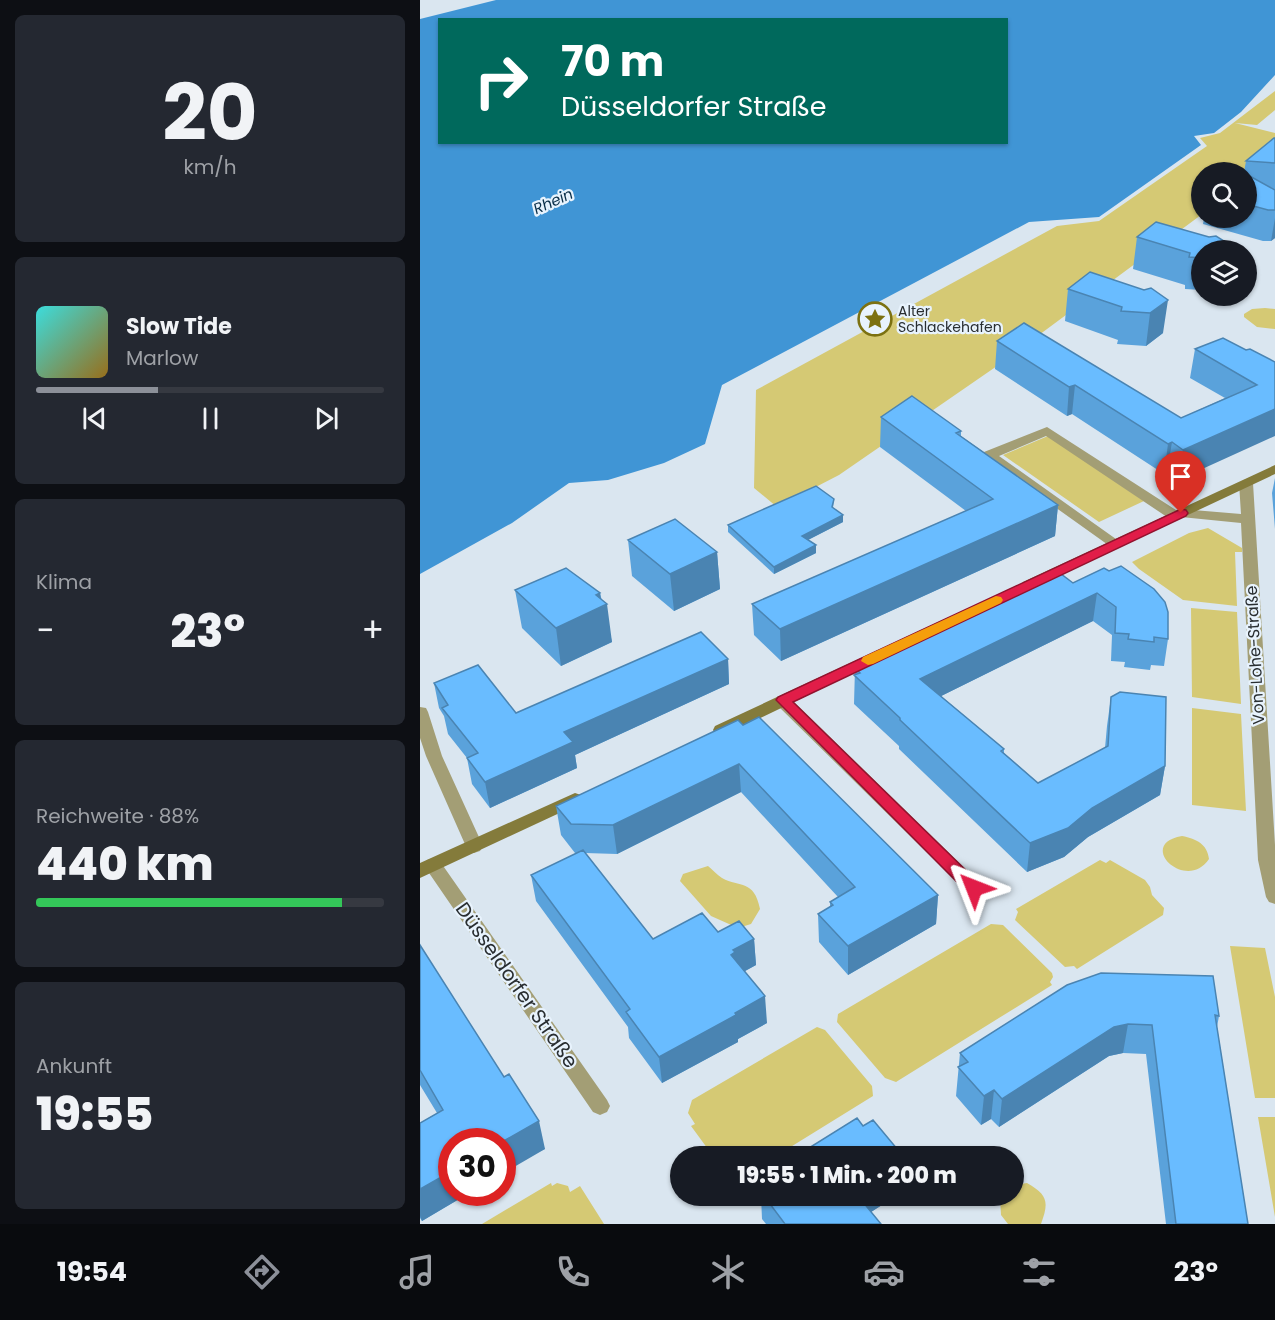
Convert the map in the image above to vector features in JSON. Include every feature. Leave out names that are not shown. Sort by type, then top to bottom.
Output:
[{"type":"street","points":[[1116,544],[989,455],[1047,431],[1178,515],[1248,519]]},
{"type":"street","points":[[1019,590],[1275,470]]},
{"type":"street","name":"Von-Lohe-Straße","points":[[1246,483],[1267,860],[1275,897]]},
{"type":"street","points":[[710,735],[965,615]]},
{"type":"street","points":[[783,700],[974,888]]},
{"type":"street","points":[[420,712],[434,756],[474,846]]},
{"type":"street","name":"Düsseldorfer Straße","points":[[592,790],[427,868],[600,1106]]},
{"type":"shaded area","points":[[1275,91],[1275,110],[1257,125],[1235,123],[1275,133],[1275,154],[1257,165],[1257,162],[1191,162],[1191,222],[997,366],[839,475],[777,507],[754,488],[756,390],[1057,226],[1099,221],[1207,146],[1200,138],[1220,133]]},
{"type":"shaded area","points":[[1252,309],[1275,309],[1275,329],[1257,327],[1244,317],[1244,314]]},
{"type":"shaded area","points":[[1048,436],[1144,501],[1099,522],[1003,455]]},
{"type":"shaded area","points":[[1208,528],[1242,548],[1242,552],[1235,552],[1237,606],[1183,600],[1132,562],[1189,533]]},
{"type":"shaded area","points":[[1191,608],[1237,612],[1241,704],[1192,697]]},
{"type":"shaded area","points":[[1192,708],[1241,714],[1246,811],[1192,805]]},
{"type":"shaded area","points":[[1182,836],[1197,841],[1206,849],[1209,859],[1199,868],[1188,871],[1178,869],[1164,856],[1163,848],[1169,841]]},
{"type":"shaded area","points":[[1100,860],[1106,863],[1110,860],[1145,880],[1152,895],[1164,908],[1163,915],[1077,969],[1074,966],[1065,967],[1015,920],[1018,912],[1016,909]]},
{"type":"shaded area","points":[[708,866],[722,878],[746,886],[754,893],[760,909],[751,924],[738,928],[711,916],[680,881],[683,874]]},
{"type":"shaded area","points":[[991,924],[1003,925],[1052,973],[1053,977],[1050,982],[1052,985],[896,1082],[885,1078],[837,1022],[838,1014]]},
{"type":"shaded area","points":[[1230,946],[1265,948],[1275,997],[1275,1098],[1255,1098]]},
{"type":"shaded area","points":[[817,1027],[825,1030],[872,1086],[873,1096],[792,1146],[706,1146],[691,1126],[695,1124],[688,1113],[692,1100]]},
{"type":"shaded area","points":[[1258,1117],[1275,1117],[1275,1217]]},
{"type":"shaded area","points":[[551,1183],[552,1186],[557,1183],[568,1186],[570,1192],[580,1186],[604,1224],[482,1224],[516,1206],[516,1204]]},
{"type":"shaded area","points":[[1024,1183],[1027,1183],[1043,1195],[1046,1205],[1041,1224],[1008,1224],[1001,1215],[1000,1206],[1024,1206]]},
{"type":"water","name":"Rhein","points":[[496,0],[1275,0],[1275,75],[1241,112],[1214,133],[1194,136],[1201,145],[1099,217],[1029,222],[722,385],[705,444],[664,463],[608,480],[569,483],[512,523],[420,574],[420,19]]},
{"type":"building","points":[[1274,138],[1275,163],[1246,161]]},
{"type":"building","points":[[1257,180],[1275,190],[1275,210],[1257,207]]},
{"type":"building","points":[[1156,222],[1209,237],[1216,236],[1222,240],[1191,240],[1191,257],[1189,257],[1190,253],[1137,237]]},
{"type":"building","points":[[1090,272],[1144,290],[1151,288],[1168,300],[1150,313],[1121,311],[1122,307],[1068,289]]},
{"type":"building","points":[[1024,323],[1181,418],[1257,385],[1195,349],[1223,338],[1275,362],[1275,409],[1183,450],[1172,442],[1168,444],[1075,385],[1069,387],[997,341]]},
{"type":"building","points":[[912,396],[961,431],[956,433],[1058,505],[780,629],[752,604],[993,499],[881,417]]},
{"type":"building","points":[[816,486],[834,499],[832,507],[843,515],[802,536],[816,545],[774,567],[728,525]]},
{"type":"building","points":[[675,519],[717,552],[670,574],[628,540]]},
{"type":"building","points":[[1121,566],[1154,589],[1165,602],[1168,612],[1168,639],[1154,637],[1154,642],[1128,639],[1129,634],[1115,633],[1116,607],[1097,593],[920,679],[1004,749],[1001,751],[1038,783],[1108,746],[1111,697],[1120,692],[1166,697],[1165,766],[1092,808],[1068,828],[1030,843],[854,675],[860,673],[855,668],[1045,576],[1050,580],[1061,574],[1073,583],[1104,568],[1109,571]]},
{"type":"building","points":[[566,568],[600,593],[596,595],[607,604],[556,628],[515,590]]},
{"type":"building","points":[[701,632],[728,659],[564,732],[573,742],[485,782],[467,758],[478,753],[442,708],[448,705],[434,683],[478,665],[516,713]]},
{"type":"building","points":[[759,717],[938,895],[848,946],[818,914],[833,905],[830,902],[855,887],[739,764],[613,825],[571,824],[556,806],[738,720],[743,725]]},
{"type":"building","points":[[583,850],[653,939],[702,913],[718,932],[739,921],[754,939],[733,950],[735,952],[731,955],[765,996],[735,1013],[736,1015],[659,1057],[626,1012],[630,1009],[531,875]]},
{"type":"building","points":[[420,945],[504,1077],[509,1074],[539,1121],[516,1134],[516,1128],[438,1128],[438,1179],[420,1189],[420,1123],[443,1110],[420,1070]]},
{"type":"building","points":[[1101,973],[1213,976],[1219,1016],[1215,1015],[1248,1224],[1176,1224],[1152,1025],[1128,1024],[1114,1027],[1002,1099],[994,1090],[984,1096],[958,1067],[968,1062],[960,1053],[1067,985]]},
{"type":"building","points":[[857,1118],[863,1126],[873,1120],[895,1146],[812,1146]]},
{"type":"building","points":[[772,1206],[866,1206],[881,1224],[785,1224]]},
{"type":"slow traffic","points":[[868,661],[996,600]]},
{"type":"place","name":"Alter Schlackehafen","points":[[875,319]]},
{"type":"route","points":[[974,888],[783,700],[1181,513]]}]
